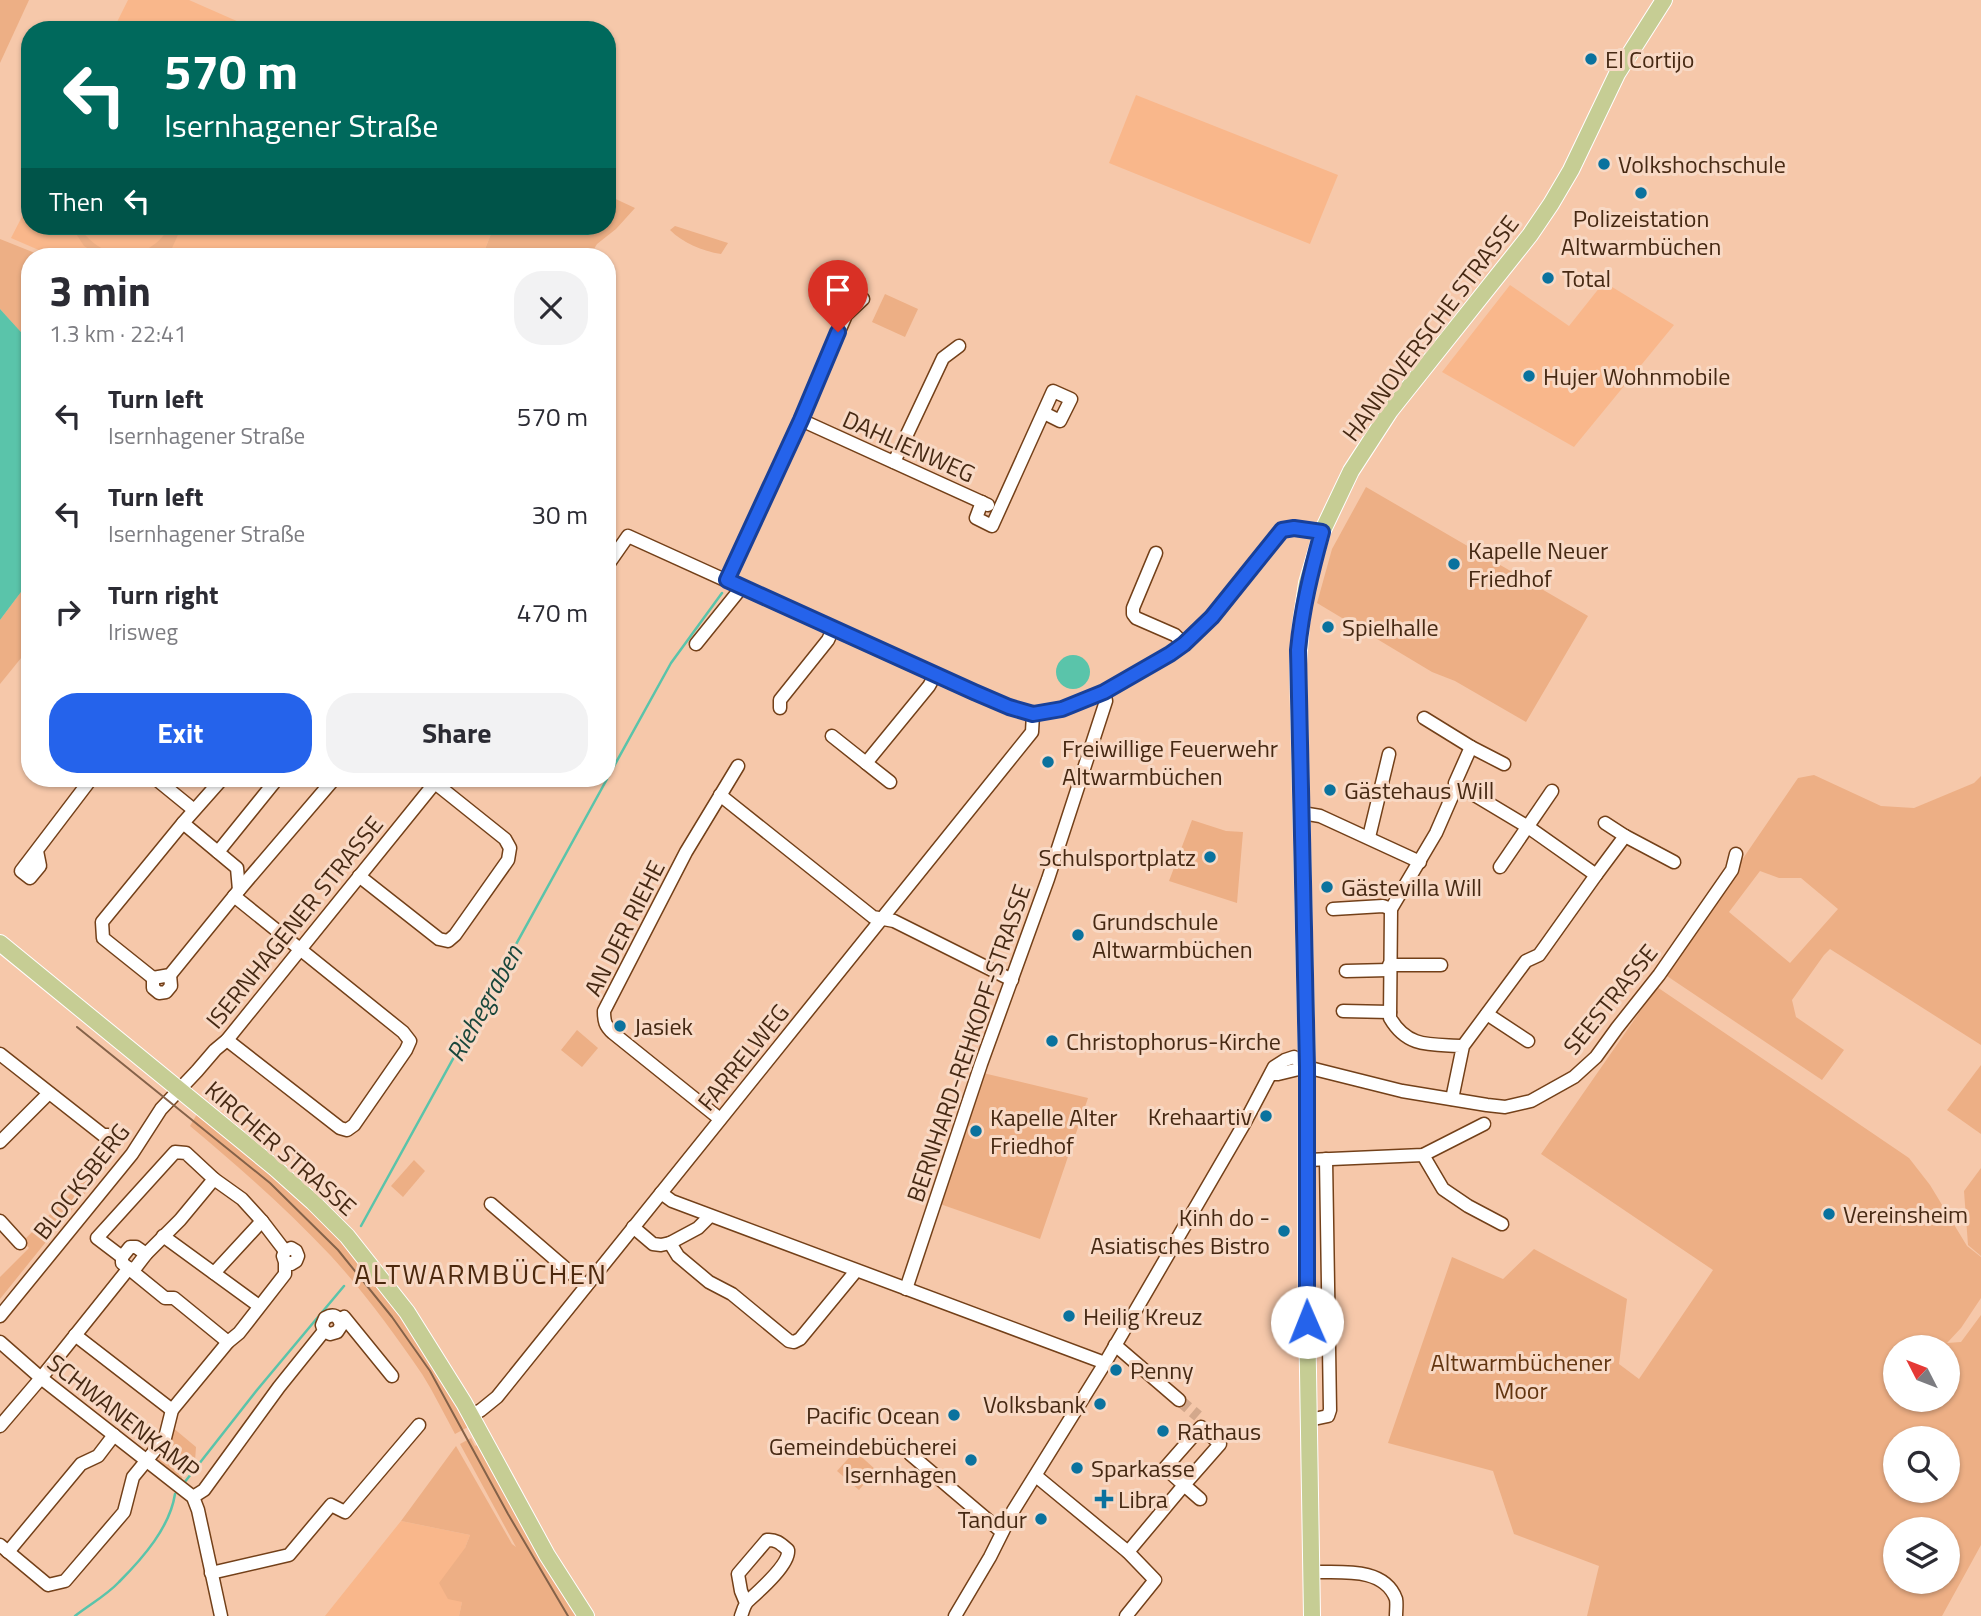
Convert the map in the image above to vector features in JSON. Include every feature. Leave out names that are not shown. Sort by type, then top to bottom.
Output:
[{"type":"main road","name":"HANNOVERSCHE STRASSE","points":[[1312,1616],[1306,1249],[1307,1067],[1298,650],[1307,583],[1322,532],[1351,471],[1390,411],[1530,235],[1551,204],[1571,170],[1617,74],[1664,0]]},
{"type":"main road","name":"KIRCHER STRASSE","points":[[0,943],[285,1176],[347,1236],[407,1312],[471,1416],[547,1555],[586,1616]]},
{"type":"street","points":[[727,580],[846,315],[863,299]]},
{"type":"street","points":[[894,462],[943,358],[959,346]]},
{"type":"street","name":"DAHLIENWEG","points":[[801,420],[1000,510],[1044,413]]},
{"type":"street","points":[[616,553],[628,536],[935,675],[997,702],[1033,714],[1062,709],[1104,692],[1184,644],[1212,617],[1282,530],[1294,528],[1322,532]]},
{"type":"street","points":[[1156,554],[1133,608],[1133,614],[1136,618],[1175,635],[1184,644]]},
{"type":"street","points":[[696,644],[742,587]]},
{"type":"street","points":[[780,708],[780,700],[828,640],[833,629]]},
{"type":"street","points":[[866,763],[935,675]]},
{"type":"street","name":"BERNHARD-REHKOPF-STRASSE","points":[[906,1289],[980,1067],[1048,879],[1106,701],[1104,692]]},
{"type":"street","name":"FARRELWEG","points":[[471,1416],[496,1397],[1032,732],[1033,714]]},
{"type":"street","points":[[1424,718],[1504,764]]},
{"type":"street","points":[[832,736],[890,782]]},
{"type":"street","points":[[1457,790],[1455,783],[1471,747]]},
{"type":"street","points":[[1369,837],[1389,754]]},
{"type":"street","name":"AN DER RIEHE","points":[[720,1119],[606,1027],[604,1011],[686,852],[738,765]]},
{"type":"street","points":[[37,851],[85,787]]},
{"type":"street","points":[[166,787],[194,810]]},
{"type":"street","points":[[215,787],[102,922],[103,938],[153,978],[170,975],[327,787]]},
{"type":"street","points":[[218,852],[270,787]]},
{"type":"street","name":"ISERNHAGENER STRASSE","points":[[179,1090],[215,1049],[227,1040],[429,787]]},
{"type":"street","points":[[359,876],[439,940],[448,941],[455,935],[508,860],[510,848],[505,839],[442,787]]},
{"type":"street","points":[[1463,1046],[1409,1040],[1390,1018],[1391,909],[1436,833],[1453,794],[1463,788],[1528,827],[1596,875]]},
{"type":"street","points":[[1500,867],[1552,791]]},
{"type":"street","points":[[720,795],[873,917],[894,921],[1012,979]]},
{"type":"street","points":[[1302,813],[1320,816],[1420,862]]},
{"type":"street","points":[[1605,822],[1674,862]]},
{"type":"street","points":[[183,823],[237,869],[237,893],[300,950],[404,1032],[410,1041],[406,1051],[354,1125],[347,1130],[340,1128],[227,1040]]},
{"type":"street","points":[[1452,1099],[1463,1046],[1526,961],[1539,956],[1625,836]]},
{"type":"street","name":"SEESTRASSE","points":[[1307,1067],[1402,1091],[1504,1107],[1531,1101],[1574,1077],[1596,1057],[1659,975],[1732,870],[1736,854]]},
{"type":"street","points":[[1333,909],[1383,906],[1391,909]]},
{"type":"street","points":[[1346,971],[1441,965]]},
{"type":"street","points":[[1343,1010],[1390,1012]]},
{"type":"street","points":[[1487,1014],[1528,1041]]},
{"type":"street","points":[[0,1054],[103,1135],[108,1135]]},
{"type":"street","points":[[955,1616],[990,1557],[1013,1511],[1105,1363],[1271,1074],[1307,1067]]},
{"type":"street","name":"BLOCKSBERG","points":[[0,1316],[132,1154],[161,1109],[179,1090]]},
{"type":"street","points":[[0,1142],[49,1093]]},
{"type":"street","points":[[1308,1160],[1423,1155],[1485,1124]]},
{"type":"street","points":[[114,1435],[98,1456],[81,1464],[4,1548],[48,1585],[65,1581],[124,1512],[133,1477],[165,1438],[172,1410],[228,1342],[239,1333],[285,1274],[285,1256],[262,1221],[242,1199],[214,1179],[186,1153],[175,1152],[97,1238],[165,1298],[173,1298],[228,1342]]},
{"type":"street","points":[[1423,1155],[1443,1189],[1502,1224]]},
{"type":"street","points":[[1309,1420],[1328,1416],[1331,1410],[1326,1159]]},
{"type":"street","points":[[0,1426],[41,1378],[128,1265],[146,1254],[180,1220],[214,1179]]},
{"type":"street","points":[[661,1193],[672,1202],[1105,1363]]},
{"type":"street","points":[[491,1204],[586,1286]]},
{"type":"street","points":[[633,1227],[653,1244],[661,1245],[698,1228],[710,1216]]},
{"type":"street","points":[[0,1221],[20,1242]]},
{"type":"street","points":[[214,1273],[262,1221]]},
{"type":"street","points":[[163,1236],[259,1306]]},
{"type":"street","points":[[670,1243],[678,1256],[709,1282],[732,1294],[789,1341],[794,1342],[800,1339],[856,1271]]},
{"type":"street","name":"BLOCKSBERG","points":[[0,1308],[14,1297]]},
{"type":"street","points":[[193,1497],[204,1490],[279,1387],[324,1331],[330,1334],[337,1332],[341,1326],[340,1319],[344,1317],[392,1376]]},
{"type":"street","points":[[75,1335],[172,1410]]},
{"type":"street","name":"SCHWANENKAMP","points":[[0,1342],[41,1378],[193,1497],[221,1616]]},
{"type":"street","points":[[1115,1345],[1179,1400]]},
{"type":"street","points":[[1128,1552],[1184,1485],[1220,1444],[1200,1421],[1165,1468],[1184,1485],[1200,1499]]},
{"type":"street","points":[[211,1573],[289,1555],[331,1505],[345,1512],[419,1425]]},
{"type":"street","points":[[909,1454],[1002,1532]]},
{"type":"street","points":[[1036,1476],[1128,1552],[1155,1580],[1126,1616]]},
{"type":"street","points":[[741,1616],[746,1602],[755,1597],[788,1558],[788,1550],[772,1539],[767,1540],[738,1574],[746,1602]]},
{"type":"street","points":[[1311,1572],[1370,1575],[1387,1586],[1396,1600],[1396,1616]]},
{"type":"shaded area","points":[[128,0],[189,0],[237,21],[118,21]]},
{"type":"shaded area","points":[[1136,95],[1338,175],[1310,244],[1109,163]]},
{"type":"shaded area","points":[[21,219],[21,235],[491,235],[485,248],[34,248],[11,238]]},
{"type":"shaded area","points":[[1604,282],[1674,325],[1574,447],[1442,372],[1510,285],[1569,326]]},
{"type":"shaded area","points":[[401,1521],[470,1535],[465,1548],[459,1616],[325,1616]]},
{"type":"green space","points":[[0,0],[29,0],[0,63]]},
{"type":"green space","points":[[616,199],[635,208],[616,229]]},
{"type":"green space","points":[[675,226],[728,243],[721,254],[707,251],[675,235],[670,230]]},
{"type":"green space","points":[[77,235],[86,235],[102,248],[87,248]]},
{"type":"green space","points":[[163,235],[178,235],[172,248],[148,248]]},
{"type":"green space","points":[[491,235],[608,235],[595,248],[485,248]]},
{"type":"green space","points":[[0,239],[22,248],[21,332],[0,309]]},
{"type":"green space","points":[[885,294],[918,309],[905,337],[872,322]]},
{"type":"green space","points":[[1366,487],[1588,616],[1526,722],[1455,681],[1432,672],[1317,603],[1332,549]]},
{"type":"green space","points":[[21,592],[21,658],[0,684],[0,620]]},
{"type":"green space","points":[[1814,775],[1881,806],[1914,808],[1974,783],[1981,776],[1981,1045],[1830,949],[1792,1000],[1796,1017],[1844,1050],[1822,1080],[1664,974],[1798,778]],"holes":[[[1760,871],[1779,878],[1801,878],[1838,909],[1790,963],[1729,912]]]},
{"type":"green space","name":"Schulsportplatz","points":[[1192,820],[1226,831],[1243,832],[1237,903],[1169,881]]},
{"type":"green space","name":"Altwarmbüchener Moor","points":[[1657,987],[1909,1158],[1930,1185],[1967,1246],[1981,1257],[1981,1298],[1954,1335],[1883,1335],[1883,1412],[1960,1412],[1960,1342],[1981,1315],[1981,1545],[1960,1583],[1960,1517],[1883,1517],[1883,1594],[1954,1594],[1942,1616],[1587,1616],[1599,1566],[1514,1534],[1493,1471],[1388,1443],[1452,1257],[1503,1279],[1534,1249],[1627,1299],[1619,1364],[1639,1379],[1713,1270],[1541,1154]]},
{"type":"green space","points":[[577,1030],[598,1048],[582,1067],[561,1050]]},
{"type":"green space","points":[[1981,1065],[1981,1134],[1947,1110]]},
{"type":"green space","points":[[983,1073],[1088,1098],[1040,1239],[940,1204]]},
{"type":"green space","points":[[197,1114],[326,1221],[400,1312],[470,1426],[455,1434],[422,1374],[367,1298],[297,1222],[190,1126]]},
{"type":"green space","points":[[112,1153],[115,1156],[0,1299],[0,1277],[29,1248],[23,1241]]},
{"type":"green space","points":[[414,1160],[425,1171],[403,1197],[391,1186]]},
{"type":"green space","points":[[1981,1168],[1981,1256],[1968,1245],[1964,1191]]},
{"type":"green space","points":[[172,1427],[196,1447],[195,1461],[181,1479],[157,1461],[169,1444]]},
{"type":"green space","points":[[471,1438],[475,1446],[480,1444],[580,1616],[459,1616],[462,1602],[448,1599],[439,1583],[465,1548],[470,1535],[401,1521],[456,1446],[516,1547],[460,1444]]},
{"type":"green space","points":[[855,1451],[876,1470],[859,1490],[837,1471]]},
{"type":"water","points":[[0,309],[21,332],[21,592],[0,620]]},
{"type":"water","points":[[1073,655],[1085,660],[1090,672],[1085,684],[1073,689],[1061,684],[1056,672],[1061,660]]},
{"type":"waterway","name":"Riehegraben","points":[[616,763],[671,663],[722,593]]},
{"type":"waterway","name":"Riehegraben","points":[[361,1226],[603,787]]},
{"type":"waterway","name":"Riehegraben","points":[[184,1483],[344,1286]]},
{"type":"waterway","name":"Riehegraben","points":[[75,1616],[114,1587],[146,1552],[168,1518],[175,1494]]},
{"type":"tunnel","points":[[1179,1400],[1198,1416]]},
{"type":"tram line","points":[[77,1027],[270,1183],[338,1250],[392,1317],[430,1371],[508,1514],[568,1616]]},
{"type":"place","name":"El Cortijo","points":[[1591,59]]},
{"type":"place","name":"Volkshochschule","points":[[1604,164]]},
{"type":"place","name":"Polizeistation Altwarmbüchen","points":[[1641,193]]},
{"type":"place","name":"Total","points":[[1548,278]]},
{"type":"place","name":"Hujer Wohnmobile","points":[[1529,376]]},
{"type":"place","name":"Kapelle Neuer Friedhof","points":[[1454,564]]},
{"type":"place","name":"Spielhalle","points":[[1328,627]]},
{"type":"place","name":"Freiwillige Feuerwehr Altwarmbüchen","points":[[1048,762]]},
{"type":"place","name":"Gästehaus Will","points":[[1330,790]]},
{"type":"place","name":"Schulsportplatz","points":[[1210,857]]},
{"type":"place","name":"Gästevilla Will","points":[[1327,887]]},
{"type":"place","name":"Grundschule Altwarmbüchen","points":[[1078,935]]},
{"type":"place","name":"Jasiek","points":[[620,1026]]},
{"type":"place","name":"Christophorus-Kirche","points":[[1052,1041]]},
{"type":"place","name":"Krehaartiv","points":[[1266,1116]]},
{"type":"place","name":"Kapelle Alter Friedhof","points":[[976,1131]]},
{"type":"place","name":"Vereinsheim","points":[[1829,1214]]},
{"type":"place","name":"Kinh do - Asiatisches Bistro","points":[[1284,1231]]},
{"type":"place","name":"Heilig Kreuz","points":[[1069,1316]]},
{"type":"place","name":"Penny","points":[[1116,1370]]},
{"type":"place","name":"Volksbank","points":[[1100,1404]]},
{"type":"place","name":"Pacific Ocean","points":[[954,1415]]},
{"type":"place","name":"Rathaus","points":[[1163,1431]]},
{"type":"place","name":"Gemeindebücherei Isernhagen","points":[[971,1460]]},
{"type":"place","name":"Sparkasse","points":[[1077,1468]]},
{"type":"place","name":"Libra","points":[[1104,1499]]},
{"type":"place","name":"Tandur","points":[[1041,1519]]},
{"type":"district","name":"ALTWARMBÜCHEN","points":[[481,1273]]},
{"type":"route","points":[[838,332],[801,420],[727,580],[1009,707],[1033,714],[1062,709],[1104,692],[1184,644],[1212,617],[1282,530],[1294,528],[1322,532],[1307,583],[1298,650],[1307,1067],[1307,1322]]}]
